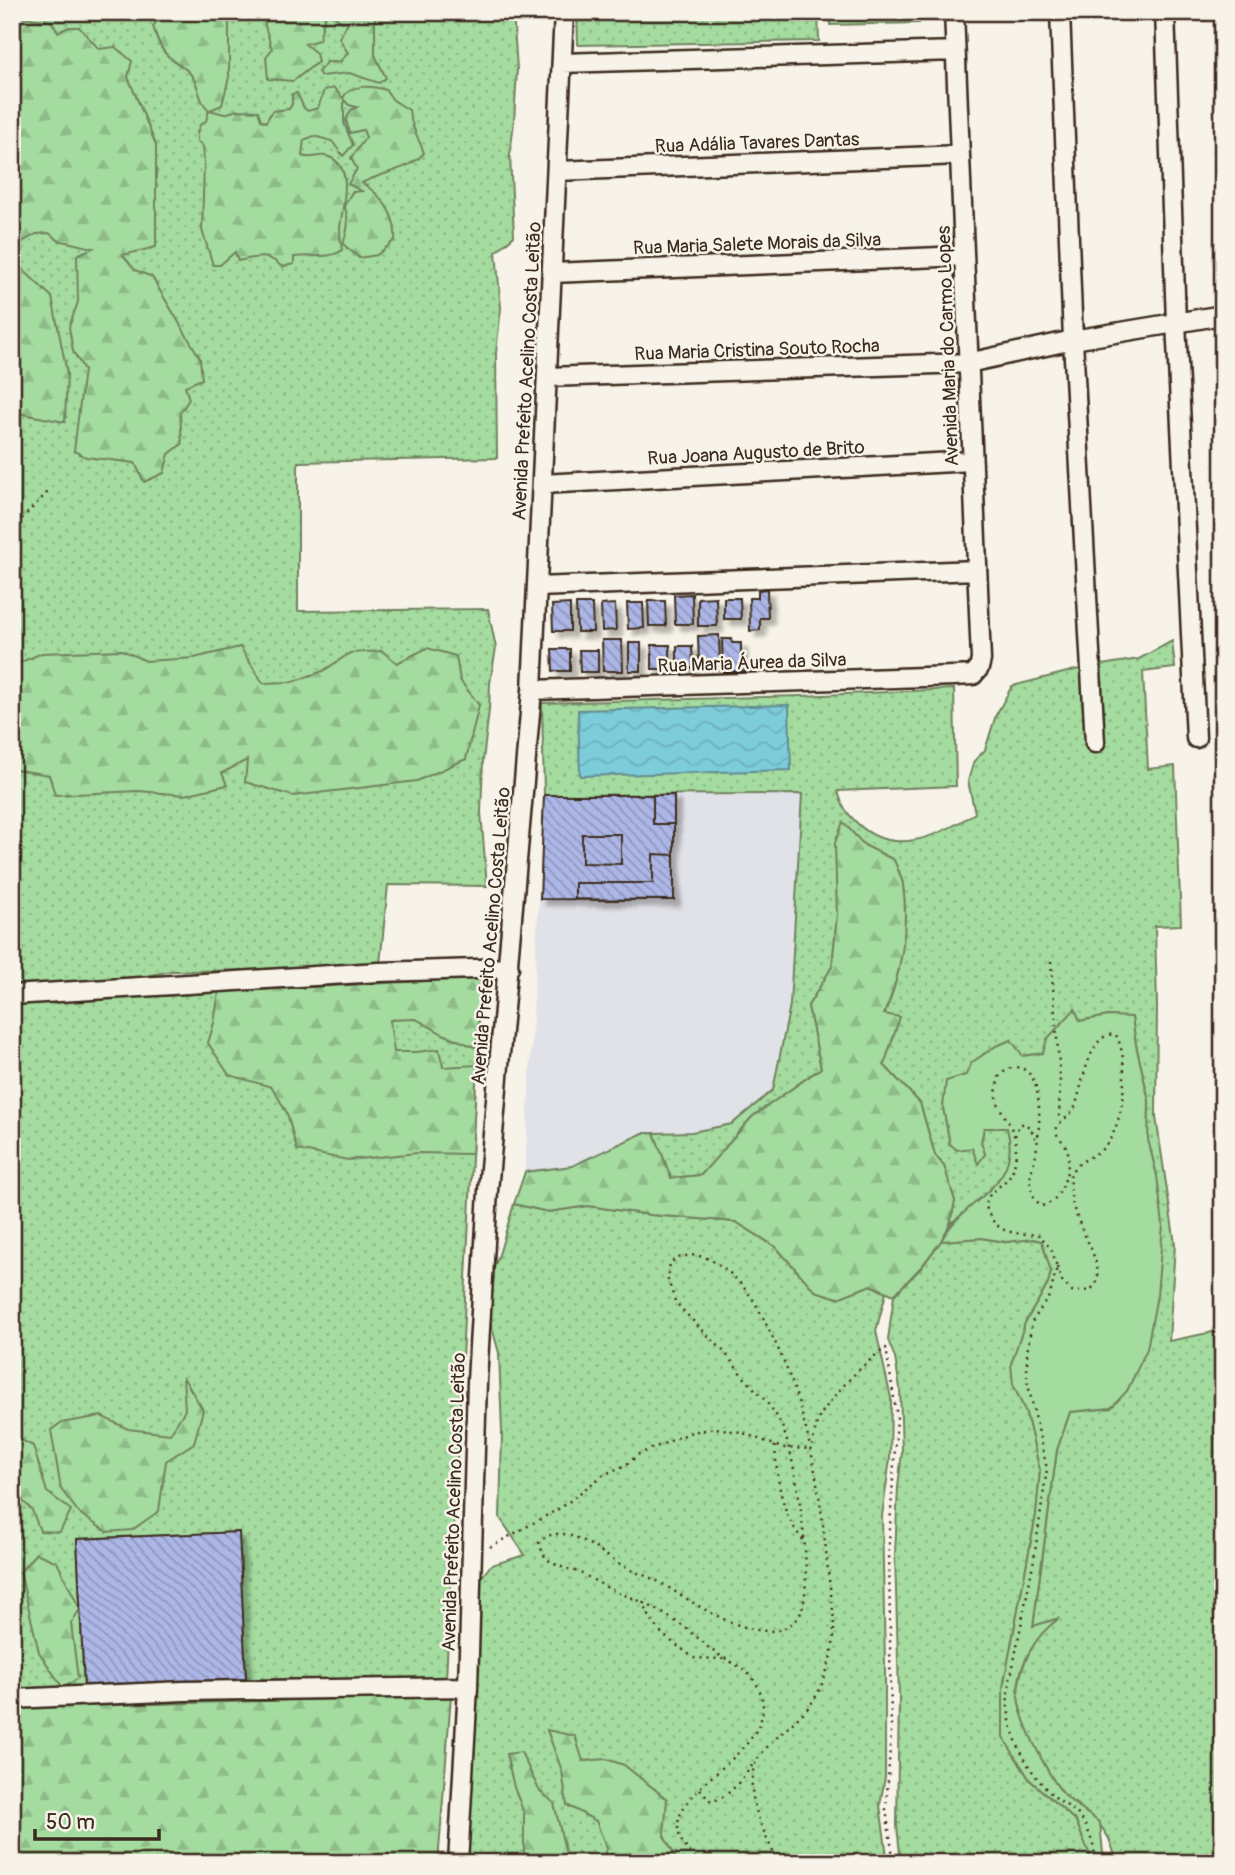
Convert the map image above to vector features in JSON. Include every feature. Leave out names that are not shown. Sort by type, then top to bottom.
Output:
[{"type":"street","name":"Avenida Prefeito Acelino Costa Leitão","points":[[458,1863],[468,1687],[477,1381],[488,1191],[532,690],[565,12]]},
{"type":"street","name":"Avenida Maria do Carmo Lopes","points":[[954,12],[981,660],[973,675]]},
{"type":"street","points":[[1060,12],[1073,340],[1095,743]]},
{"type":"street","points":[[1165,12],[1176,322],[1196,738]]},
{"type":"street","points":[[562,63],[956,51]]},
{"type":"street","name":"Rua Adália Tavares Dantas","points":[[557,171],[960,155]]},
{"type":"street","name":"Rua Maria Salete Morais da Silva","points":[[552,273],[964,256]]},
{"type":"street","name":"Rua Maria Cristina Souto Rocha","points":[[547,377],[968,363],[1073,340],[1223,315]]},
{"type":"street","name":"Rua Joana Augusto de Brito","points":[[542,484],[972,461]]},
{"type":"street","points":[[537,587],[977,570]]},
{"type":"street","name":"Rua Maria Áurea da Silva","points":[[532,690],[973,675]]},
{"type":"street","points":[[12,995],[379,972],[509,968]]},
{"type":"street","points":[[12,1699],[184,1691],[468,1687]]},
{"type":"path","points":[[12,529],[48,492]]},
{"type":"path","points":[[1051,961],[1060,1077],[1056,1133],[1067,1147],[1069,1156],[1055,1201],[1041,1206],[1035,1200],[1030,1180],[1037,1143],[1038,1096],[1034,1080],[1027,1070],[1018,1066],[1010,1068],[1000,1075],[996,1097],[1015,1137],[1016,1153],[1011,1174],[992,1191],[986,1202],[987,1211],[994,1222],[1008,1233],[1040,1235],[1044,1238],[1052,1251],[1062,1281],[1072,1291],[1088,1291],[1095,1285],[1098,1277],[1095,1259],[1076,1217],[1070,1191],[1070,1175],[1076,1166],[1098,1154],[1109,1142],[1115,1125],[1124,1083],[1116,1035],[1102,1036],[1082,1077],[1074,1108],[1070,1115],[1058,1124]]},
{"type":"path","points":[[1015,1137],[1019,1125],[1025,1123],[1037,1143]]},
{"type":"path","points":[[699,1788],[711,1801],[720,1800],[729,1794],[755,1762],[811,1703],[824,1682],[832,1653],[833,1620],[825,1532],[811,1449],[806,1424],[780,1351],[748,1292],[731,1272],[701,1255],[686,1254],[670,1264],[667,1280],[675,1301],[763,1397],[780,1422],[789,1449],[808,1576],[801,1613],[794,1622],[782,1629],[763,1630],[735,1626],[679,1596],[662,1583],[622,1566],[595,1547],[564,1534],[554,1533],[539,1542],[543,1556],[555,1564],[643,1602],[689,1630],[706,1646],[746,1671],[757,1684],[764,1702],[763,1721],[752,1739],[699,1788],[681,1809],[678,1820],[683,1842],[689,1853],[701,1863]]},
{"type":"path","points":[[1057,1267],[1050,1295],[1032,1322],[1027,1353],[1027,1380],[1047,1469],[1007,1711],[1035,1777],[1079,1816],[1089,1834],[1097,1863]]},
{"type":"path","points":[[811,1449],[818,1421],[828,1405],[867,1362],[886,1348],[897,1417],[889,1542],[891,1732],[886,1810],[894,1863]]},
{"type":"path","points":[[471,1557],[562,1507],[603,1475],[626,1465],[639,1454],[692,1432],[716,1428],[741,1432],[775,1446],[811,1449]]},
{"type":"path","points":[[775,1446],[784,1507],[792,1527],[804,1541]]},
{"type":"path","points":[[643,1602],[651,1620],[663,1635],[694,1658],[725,1659]]},
{"type":"path","points":[[755,1762],[751,1788],[757,1812],[778,1862]]},
{"type":"shaded area","points":[[802,794],[790,1005],[773,1090],[732,1124],[692,1132],[643,1133],[572,1166],[525,1172],[544,795]]},
{"type":"green space","points":[[12,12],[513,12],[517,69],[510,155],[514,236],[496,252],[501,308],[496,353],[497,458],[298,462],[298,611],[488,609],[496,648],[490,683],[481,812],[487,886],[388,885],[380,964],[287,970],[171,971],[136,978],[12,985]]},
{"type":"green space","points":[[169,12],[227,12],[229,77],[222,105],[210,110],[224,114],[238,110],[258,111],[261,120],[266,122],[272,111],[289,109],[292,94],[297,93],[308,111],[318,108],[324,90],[334,88],[343,98],[351,90],[368,87],[386,90],[393,100],[409,110],[424,153],[404,167],[362,183],[387,207],[395,231],[395,240],[377,255],[359,258],[343,244],[348,225],[344,206],[352,192],[362,191],[348,184],[357,169],[351,158],[366,137],[363,130],[350,133],[346,120],[351,110],[357,107],[344,100],[344,123],[353,145],[343,156],[332,141],[314,136],[304,140],[302,156],[329,157],[342,169],[345,188],[340,228],[342,250],[326,256],[294,257],[294,264],[282,267],[267,258],[238,261],[235,252],[220,265],[213,265],[202,230],[204,164],[203,147],[197,141],[200,125],[206,121],[209,110],[201,100],[192,76],[167,55],[158,41],[153,26],[161,16]]},
{"type":"green space","points":[[264,12],[326,12],[319,40],[305,44],[316,53],[318,62],[293,81],[268,79],[266,57],[272,49]]},
{"type":"green space","points":[[328,12],[375,12],[375,55],[386,78],[379,83],[349,73],[321,76],[318,72],[327,62],[340,62],[348,53],[339,38],[349,21],[342,22]]},
{"type":"green space","points":[[577,12],[818,12],[819,41],[578,45]]},
{"type":"green space","points":[[829,12],[919,12],[919,23],[830,25]]},
{"type":"green space","points":[[12,16],[51,21],[58,32],[69,27],[79,27],[99,49],[115,47],[132,61],[128,77],[156,145],[156,247],[123,255],[135,270],[152,277],[200,358],[202,379],[185,386],[189,399],[180,413],[182,444],[169,454],[164,473],[144,482],[135,463],[86,457],[74,451],[84,370],[73,351],[69,327],[78,302],[77,255],[93,248],[58,240],[49,233],[36,234],[16,246],[12,245]]},
{"type":"green space","points":[[18,265],[52,297],[67,373],[65,422],[12,412],[12,271]]},
{"type":"green space","points":[[1172,641],[1175,668],[1143,672],[1148,769],[1175,766],[1181,925],[1155,926],[1156,1117],[1175,1244],[1169,1341],[1223,1330],[1223,1863],[1116,1863],[1104,1830],[1066,1796],[1049,1773],[1022,1716],[1018,1694],[1021,1673],[1029,1652],[1041,1634],[1057,1620],[1033,1627],[1057,1450],[1070,1412],[1111,1408],[1157,1176],[1148,1140],[1149,1101],[1132,1018],[1109,1016],[1080,1021],[1075,1009],[1043,1053],[1023,1056],[966,1075],[943,1107],[950,1144],[972,1147],[978,1163],[985,1154],[981,1142],[984,1128],[1007,1128],[1010,1156],[1008,1166],[998,1181],[950,1224],[955,1201],[944,1166],[935,1155],[920,1103],[884,1065],[899,1017],[884,1015],[895,984],[902,951],[904,901],[902,882],[894,860],[864,845],[837,915],[832,967],[808,1006],[821,1068],[752,1117],[702,1175],[671,1178],[654,1133],[692,1132],[732,1124],[773,1090],[790,1005],[802,794],[544,795],[542,703],[954,689],[956,786],[838,791],[850,815],[871,834],[901,841],[916,840],[931,836],[975,813],[968,781],[974,761],[985,750],[996,715],[1012,686],[1083,668],[1139,659]]},
{"type":"green space","points":[[240,647],[263,683],[292,682],[323,671],[350,653],[382,651],[397,663],[427,648],[456,656],[460,680],[479,705],[466,759],[417,781],[293,796],[245,782],[247,760],[222,773],[227,785],[184,795],[139,791],[55,795],[49,775],[12,769],[12,666],[42,653],[122,650],[146,661],[194,658]]},
{"type":"green space","points":[[843,822],[864,845],[894,860],[903,885],[905,918],[902,951],[895,984],[884,1014],[900,1017],[884,1065],[920,1103],[935,1155],[944,1166],[955,1201],[950,1224],[921,1267],[894,1295],[871,1285],[838,1298],[815,1291],[776,1247],[736,1222],[651,1215],[588,1206],[548,1212],[514,1204],[525,1172],[572,1166],[643,1133],[654,1133],[671,1178],[701,1175],[752,1117],[821,1068],[808,1006],[832,967],[837,915],[835,843]]},
{"type":"green space","points":[[481,978],[446,1679],[246,1679],[238,1532],[77,1539],[84,1687],[12,1690],[12,1004]]},
{"type":"green space","points":[[481,978],[477,1048],[416,1019],[390,1020],[394,1052],[439,1049],[443,1067],[477,1065],[472,1154],[417,1153],[348,1160],[297,1150],[287,1113],[272,1087],[229,1075],[208,1043],[219,992]]},
{"type":"green space","points":[[1075,1009],[1080,1021],[1109,1016],[1132,1017],[1149,1101],[1148,1140],[1157,1176],[1163,1225],[1157,1295],[1147,1349],[1127,1391],[1111,1408],[1070,1412],[1057,1450],[1033,1626],[1059,1618],[1036,1642],[1024,1662],[1019,1684],[1019,1705],[1023,1717],[1049,1773],[1066,1796],[1100,1823],[1104,1863],[1093,1863],[1076,1821],[1030,1780],[1003,1737],[1003,1688],[1036,1515],[1040,1470],[1026,1413],[1013,1384],[1011,1364],[1025,1323],[1048,1284],[1051,1272],[1042,1241],[1033,1239],[1006,1242],[981,1238],[941,1241],[963,1213],[999,1179],[1007,1165],[1010,1148],[1007,1128],[984,1128],[981,1142],[985,1154],[978,1164],[972,1148],[957,1150],[950,1144],[943,1107],[946,1081],[966,1075],[971,1063],[996,1046],[1011,1040],[1023,1056],[1043,1053],[1047,1039]]},
{"type":"green space","points":[[514,1204],[548,1212],[588,1206],[651,1215],[736,1222],[776,1247],[815,1291],[838,1298],[871,1285],[886,1293],[876,1331],[891,1398],[890,1459],[882,1516],[885,1777],[880,1805],[888,1863],[464,1863],[474,1587],[491,1565],[525,1555],[500,1518],[502,1432],[499,1353],[487,1310],[485,1286],[498,1258]]},
{"type":"green space","points":[[981,1238],[1006,1242],[1033,1239],[1042,1241],[1051,1271],[1048,1284],[1025,1323],[1013,1384],[1026,1413],[1040,1470],[1036,1515],[1003,1688],[1014,1755],[1030,1780],[1076,1821],[1093,1863],[901,1863],[897,1826],[899,1696],[895,1554],[902,1452],[900,1388],[895,1358],[888,1340],[894,1295],[921,1268],[941,1241]]},
{"type":"green space","points":[[183,1377],[203,1410],[194,1443],[166,1461],[159,1511],[132,1530],[107,1532],[79,1513],[61,1489],[51,1430],[61,1423],[101,1416],[128,1429],[170,1434],[185,1410]]},
{"type":"green space","points":[[12,1435],[33,1446],[47,1492],[71,1510],[60,1532],[40,1531],[32,1510],[12,1490]]},
{"type":"green space","points":[[36,1553],[57,1562],[80,1609],[71,1624],[78,1678],[63,1688],[39,1652],[20,1572]]},
{"type":"green space","points":[[451,1696],[438,1863],[12,1863],[12,1708]]},
{"type":"green space","points":[[547,1730],[575,1736],[583,1761],[606,1759],[624,1765],[667,1799],[664,1836],[679,1863],[598,1863],[607,1849],[596,1821],[567,1805],[562,1771]]},
{"type":"green space","points":[[521,1752],[539,1790],[554,1803],[568,1863],[524,1863],[524,1813],[506,1754]]},
{"type":"water","points":[[789,705],[791,770],[580,776],[578,710]]},
{"type":"building","points":[[767,589],[768,618],[760,618],[760,630],[750,631],[749,598],[758,598],[758,590]]},
{"type":"building","points":[[692,594],[693,624],[675,624],[674,595]]},
{"type":"building","points":[[716,597],[717,626],[698,626],[698,598]]},
{"type":"building","points":[[724,598],[740,598],[741,619],[724,619]]},
{"type":"building","points":[[648,601],[665,601],[666,626],[649,626]]},
{"type":"building","points":[[627,603],[643,603],[644,628],[628,629]]},
{"type":"building","points":[[570,604],[570,631],[553,631],[552,605]]},
{"type":"building","points":[[576,604],[592,604],[593,632],[577,632]]},
{"type":"building","points":[[615,604],[616,630],[602,631],[601,605]]},
{"type":"building","points":[[719,635],[720,666],[699,666],[698,636]]},
{"type":"building","points":[[722,639],[741,643],[741,659],[746,659],[746,671],[723,672]]},
{"type":"building","points":[[602,640],[622,640],[623,671],[603,671]]},
{"type":"building","points":[[629,643],[641,643],[641,671],[629,671]]},
{"type":"building","points":[[652,645],[670,645],[670,669],[652,669]]},
{"type":"building","points":[[677,646],[692,646],[693,668],[677,668]]},
{"type":"building","points":[[552,649],[570,649],[570,671],[553,671]]},
{"type":"building","points":[[579,650],[598,650],[598,672],[580,672]]},
{"type":"building","points":[[544,795],[674,795],[674,900],[540,899]]},
{"type":"building","points":[[653,795],[674,795],[674,824],[653,824]]},
{"type":"building","points":[[582,834],[621,834],[621,864],[582,863]]},
{"type":"building","points":[[653,854],[674,855],[674,900],[575,900],[575,883],[653,883]]},
{"type":"building","points":[[239,1532],[246,1679],[84,1687],[77,1539]]}]
